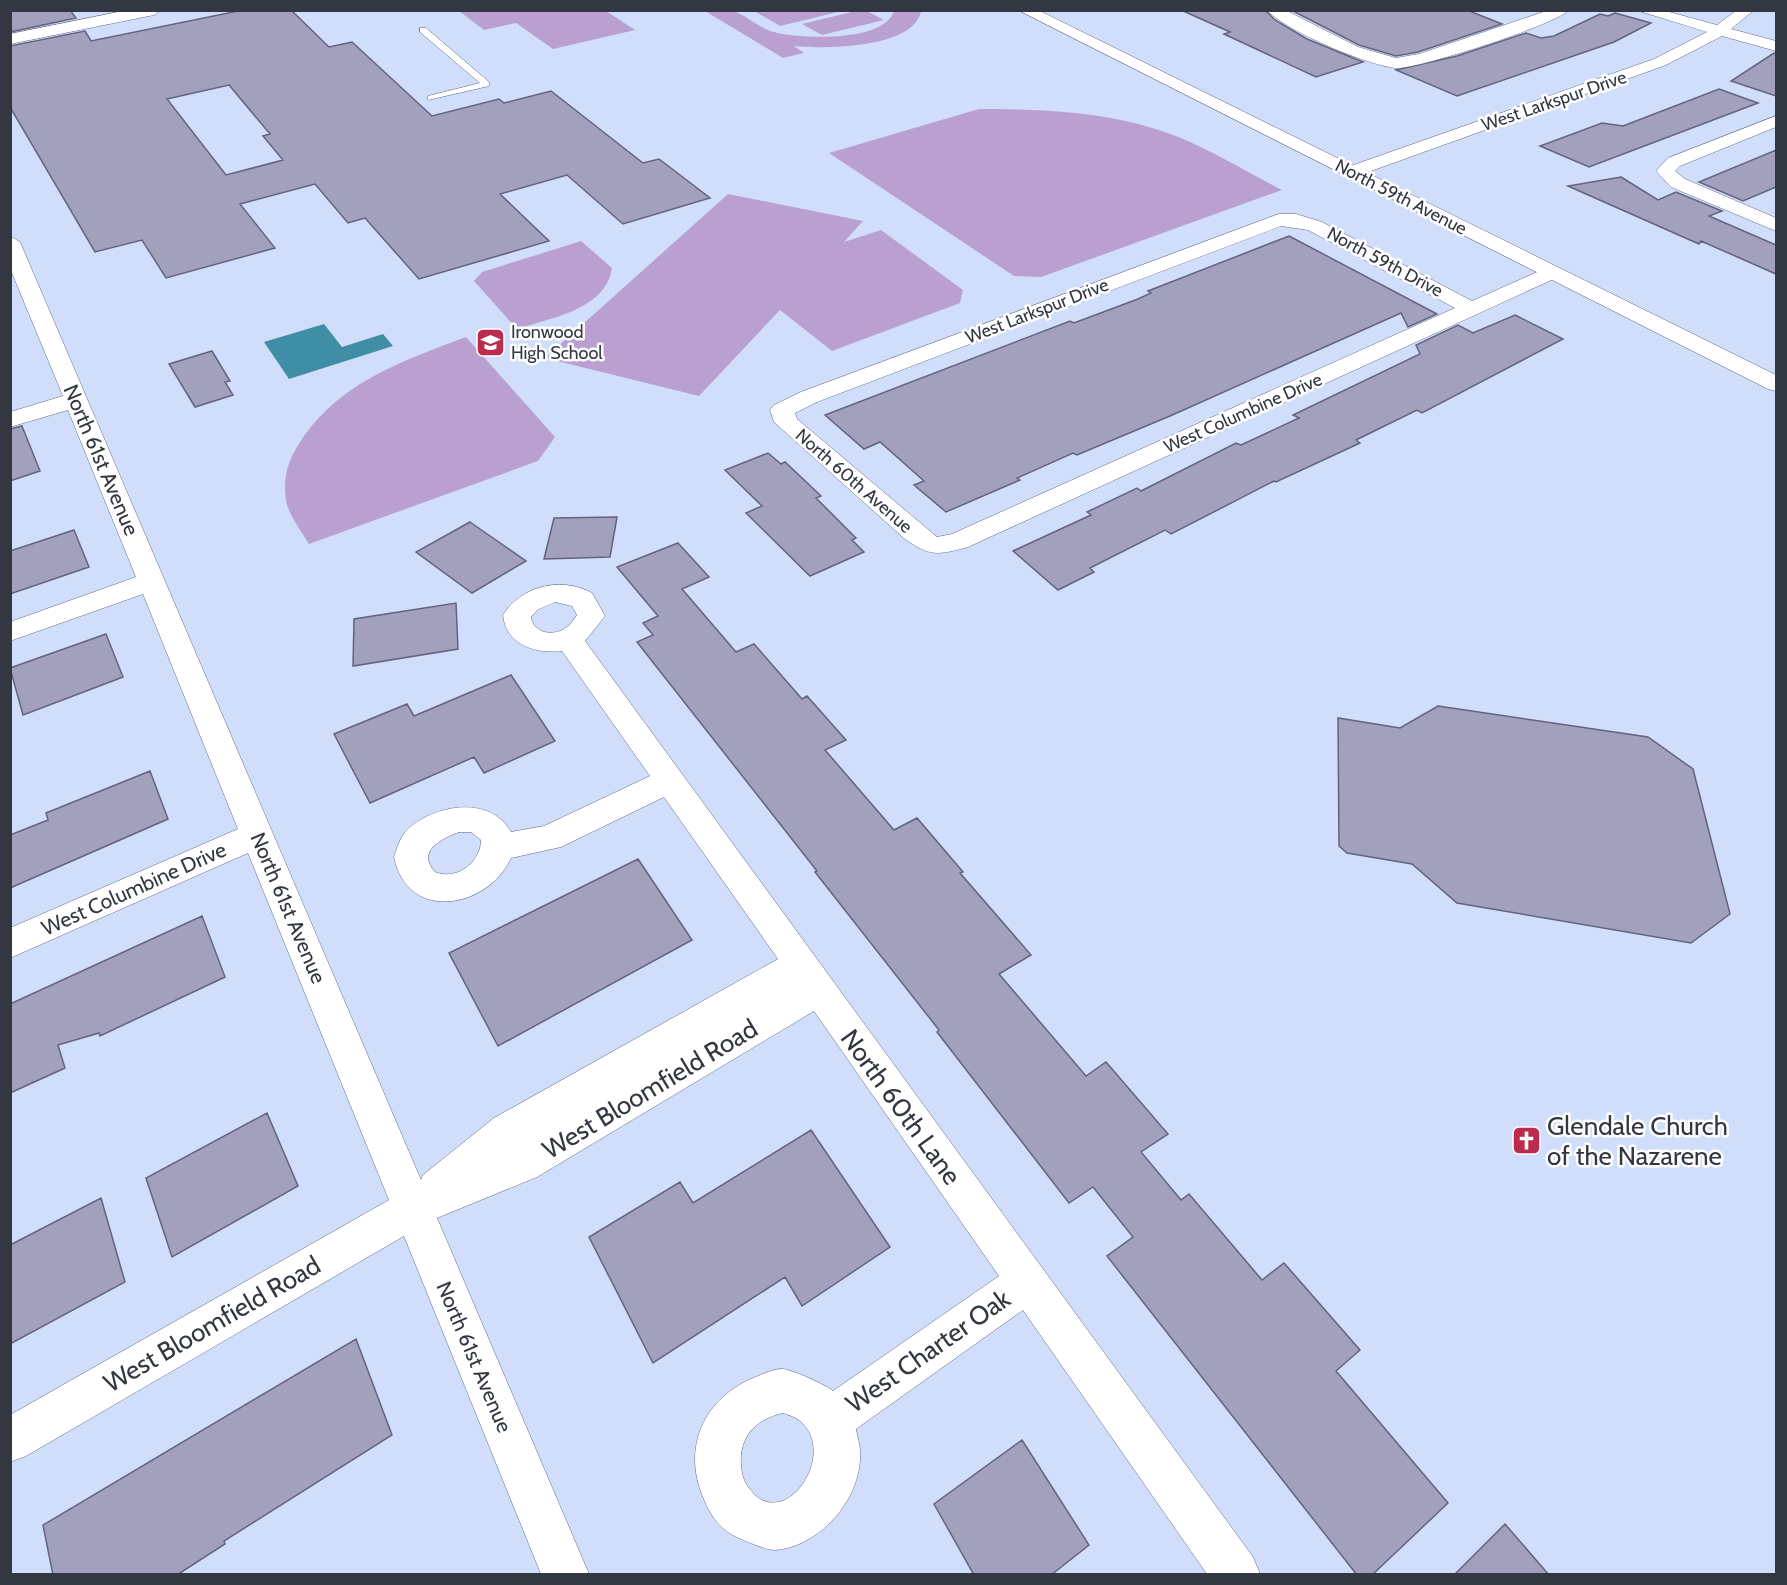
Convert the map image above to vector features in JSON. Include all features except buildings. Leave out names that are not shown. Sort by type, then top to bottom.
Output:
[{"type":"main road","points":[[10,39],[154,10]]},
{"type":"main road","name":"North 59th Avenue","points":[[1059,10],[1576,261]]},
{"type":"main road","points":[[1025,11],[1078,20]]},
{"type":"main road","name":"North 59th Avenue","points":[[1025,11],[1776,384]]},
{"type":"street","points":[[1274,10],[1304,28],[1378,60],[1394,63],[1413,61],[1562,10]]},
{"type":"street","points":[[1643,10],[1776,45]]},
{"type":"street","name":"West Larkspur Drive","points":[[1351,172],[1632,73],[1687,50],[1721,31],[1747,10]]},
{"type":"street","points":[[1515,14],[1535,21]]},
{"type":"street","points":[[1776,122],[1674,162],[1665,171],[1678,183],[1776,225]]},
{"type":"street","name":"West Larkspur Drive","points":[[782,410],[809,397],[1279,220],[1296,220]]},
{"type":"street","name":"North 59th Drive","points":[[1296,220],[1315,226],[1472,309]]},
{"type":"street","name":"North 61st Avenue","points":[[13,256],[258,834],[565,1575]]},
{"type":"street","name":"West Columbine Drive","points":[[933,546],[959,542],[1551,273]]},
{"type":"street","points":[[10,420],[75,400]]},
{"type":"street","name":"North 60th Avenue","points":[[782,410],[786,422],[914,533],[933,546]]},
{"type":"street","points":[[10,632],[152,581]]},
{"type":"street","name":"North 60th Lane","points":[[568,638],[1236,1575]]},
{"type":"street","points":[[498,848],[550,838],[669,781]]},
{"type":"street","name":"West Columbine Drive","points":[[10,944],[258,834]]},
{"type":"street","name":"West Bloomfield Road","points":[[10,1440],[413,1208],[523,1164],[808,977]]},
{"type":"street","name":"West Charter Oak","points":[[830,1420],[1027,1282]]},
{"type":"lane","points":[[423,30],[486,84],[431,98]]},
{"type":"shaded area","points":[[730,10],[774,32],[820,37],[858,34],[875,29],[887,21],[894,11],[921,11],[915,24],[902,33],[885,40],[845,46],[794,46],[804,53],[783,58],[705,11]]},
{"type":"shaded area","points":[[459,11],[606,11],[635,30],[553,49],[516,23],[484,30]]},
{"type":"shaded area","points":[[754,11],[842,11],[780,26]]},
{"type":"shaded area","points":[[856,11],[867,11],[884,20],[822,35],[802,24]]},
{"type":"shaded area","points":[[979,109],[1056,111],[1132,122],[1181,138],[1282,190],[1041,277],[1014,276],[829,153]]},
{"type":"shaded area","points":[[728,194],[863,221],[844,242],[881,230],[963,290],[960,303],[832,351],[780,310],[699,396],[545,358]]},
{"type":"shaded area","points":[[581,241],[612,268],[608,282],[599,294],[588,303],[560,316],[517,329],[474,281],[482,272]]},
{"type":"shaded area","points":[[466,337],[555,437],[538,461],[309,544],[289,511],[285,491],[288,466],[304,436],[337,401],[377,374],[420,354]]},
{"type":"water","points":[[324,324],[342,347],[383,334],[393,346],[289,379],[264,342]]},
{"type":"place","name":"Ironwood High School","points":[[490,342]]},
{"type":"place","name":"Glendale Church of the Nazarene","points":[[1526,1141]]}]
